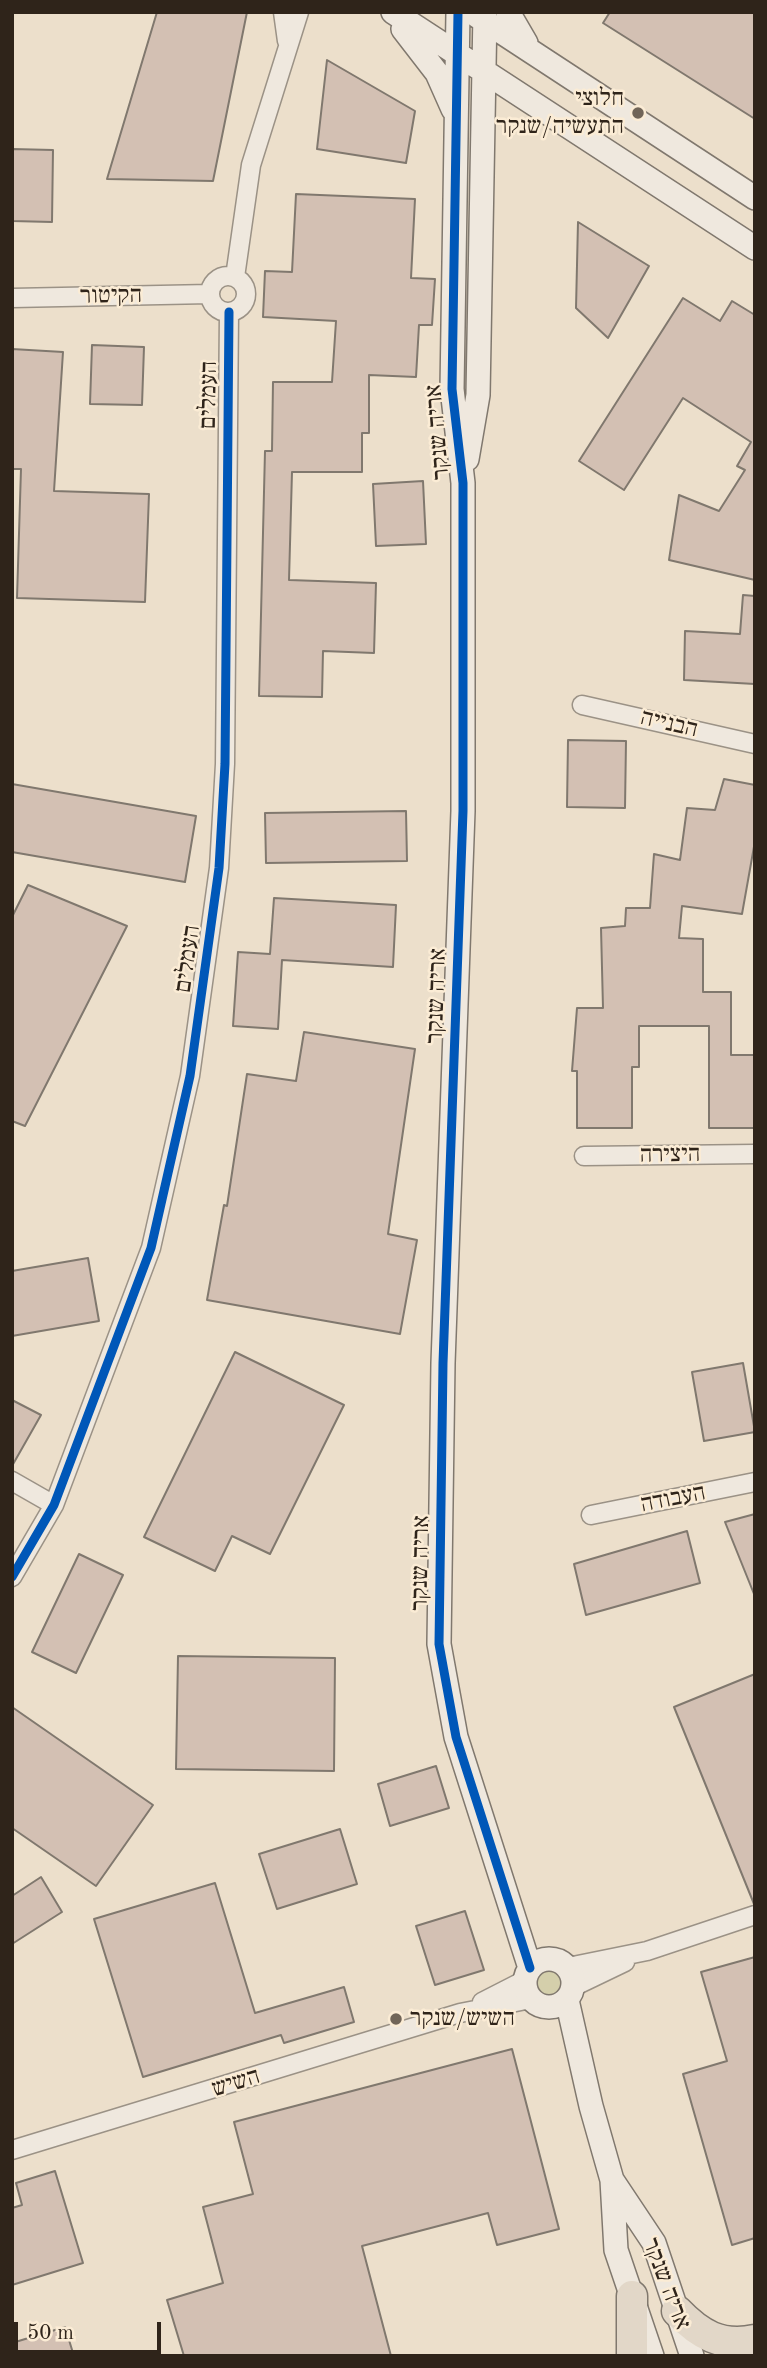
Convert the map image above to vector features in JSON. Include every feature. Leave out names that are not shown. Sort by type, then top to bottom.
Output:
[{"type":"highway","points":[[632,2296],[632,2356]]},
{"type":"highway","points":[[677,2311],[700,2334],[711,2339],[727,2342],[755,2340]]},
{"type":"street","points":[[283,12],[288,44]]},
{"type":"street","points":[[235,277],[251,165],[299,12]]},
{"type":"street","points":[[386,12],[422,50],[437,73],[456,117]]},
{"type":"street","points":[[393,12],[484,74],[755,248]]},
{"type":"street","name":"אריה שנקר","points":[[458,12],[452,388],[463,483],[463,811],[443,1363],[439,1644],[456,1737],[505,1891],[549,1983],[591,2106],[612,2180],[616,2250],[652,2356]]},
{"type":"street","points":[[508,12],[532,51]]},
{"type":"street","points":[[480,15],[755,198]]},
{"type":"street","name":"אריה שנקר","points":[[463,483],[478,395],[484,74],[480,15]]},
{"type":"street","points":[[235,277],[244,285],[246,297],[240,308],[229,312],[217,309],[210,294],[218,279],[235,277]]},
{"type":"street","name":"הקיטור","points":[[12,298],[210,294]]},
{"type":"street","name":"העמלים","points":[[12,1577],[54,1504],[151,1248],[190,1076],[219,868],[225,764],[229,312]]},
{"type":"street","name":"הבנייה","points":[[582,705],[755,744]]},
{"type":"street","name":"היצירה","points":[[584,1156],[755,1154]]},
{"type":"street","points":[[12,1481],[54,1504]]},
{"type":"street","name":"העבודה","points":[[592,1515],[755,1482]]},
{"type":"street","name":"השיש","points":[[12,2150],[460,2013],[755,1915]]},
{"type":"street","name":"אריה שנקר","points":[[612,2180],[654,2243],[692,2356]]},
{"type":"shaded area","points":[[549,1966],[561,1971],[566,1983],[561,1995],[549,2000],[537,1995],[532,1983],[537,1971]]},
{"type":"building","points":[[157,12],[247,12],[213,181],[107,179]]},
{"type":"building","points":[[610,12],[755,12],[755,119],[603,23]]},
{"type":"building","points":[[327,60],[415,111],[406,163],[317,149]]},
{"type":"building","points":[[12,149],[53,150],[52,222],[12,221]]},
{"type":"building","points":[[296,194],[415,199],[411,278],[435,279],[432,325],[419,325],[416,377],[369,375],[369,433],[362,433],[362,472],[292,472],[289,580],[376,583],[374,653],[323,651],[322,697],[259,696],[265,451],[272,451],[273,382],[332,382],[336,321],[263,317],[265,271],[292,272]]},
{"type":"building","points":[[578,222],[649,266],[608,338],[576,308]]},
{"type":"building","points":[[683,298],[720,321],[732,301],[755,315],[755,580],[669,560],[679,495],[719,511],[745,470],[737,466],[751,442],[683,398],[624,490],[579,461]]},
{"type":"building","points":[[92,345],[144,347],[142,405],[90,404]]},
{"type":"building","points":[[12,349],[63,352],[54,491],[149,494],[145,602],[17,598],[21,469],[12,469]]},
{"type":"building","points":[[423,481],[426,544],[376,546],[373,484]]},
{"type":"building","points":[[743,595],[755,596],[755,684],[684,680],[685,631],[740,634]]},
{"type":"building","points":[[568,740],[626,741],[625,808],[567,807]]},
{"type":"building","points":[[724,779],[755,785],[755,841],[742,914],[682,906],[679,938],[703,939],[703,992],[731,992],[731,1055],[755,1055],[755,1128],[709,1128],[709,1026],[639,1026],[639,1067],[632,1067],[632,1128],[577,1128],[577,1071],[572,1071],[577,1008],[603,1008],[601,928],[625,926],[626,908],[650,908],[654,854],[680,860],[687,808],[715,810]]},
{"type":"building","points":[[12,784],[196,816],[185,882],[12,852]]},
{"type":"building","points":[[406,811],[407,861],[266,863],[265,813]]},
{"type":"building","points":[[28,885],[127,926],[25,1126],[12,1121],[12,917]]},
{"type":"building","points":[[274,898],[396,905],[393,967],[282,960],[278,1029],[233,1026],[238,952],[270,954]]},
{"type":"building","points":[[304,1032],[415,1049],[388,1234],[417,1240],[400,1334],[207,1300],[224,1205],[227,1206],[247,1074],[296,1081]]},
{"type":"building","points":[[88,1258],[99,1321],[12,1336],[12,1271]]},
{"type":"building","points":[[235,1352],[344,1405],[270,1554],[232,1536],[215,1571],[144,1537]]},
{"type":"building","points":[[743,1363],[755,1432],[704,1441],[692,1372]]},
{"type":"building","points":[[12,1400],[41,1415],[12,1466]]},
{"type":"building","points":[[755,1514],[755,1594],[754,1594],[725,1522]]},
{"type":"building","points":[[687,1531],[700,1583],[586,1615],[574,1564]]},
{"type":"building","points":[[79,1554],[123,1575],[76,1673],[32,1652]]},
{"type":"building","points":[[178,1656],[335,1658],[334,1771],[176,1769]]},
{"type":"building","points":[[755,1674],[755,1904],[754,1904],[674,1707]]},
{"type":"building","points":[[12,1707],[153,1805],[96,1886],[12,1828]]},
{"type":"building","points":[[436,1766],[449,1808],[390,1826],[378,1784]]},
{"type":"building","points":[[340,1829],[357,1884],[277,1909],[259,1854]]},
{"type":"building","points":[[41,1877],[62,1912],[12,1944],[12,1896]]},
{"type":"building","points":[[215,1883],[255,2013],[344,1987],[354,2022],[284,2043],[281,2035],[143,2077],[94,1919]]},
{"type":"building","points":[[465,1911],[484,1970],[435,1985],[416,1926]]},
{"type":"building","points":[[755,1957],[755,2238],[732,2245],[683,2074],[727,2061],[701,1972]]},
{"type":"building","points":[[512,2049],[559,2229],[497,2245],[488,2213],[362,2246],[391,2356],[184,2356],[167,2300],[223,2283],[203,2207],[253,2194],[234,2122]]},
{"type":"building","points":[[55,2171],[83,2263],[12,2285],[12,2208],[22,2205],[16,2183]]},
{"type":"building","points":[[65,2327],[73,2353],[63,2356],[12,2356],[12,2343]]},
{"type":"cycle path","points":[[458,12],[452,389],[463,483],[463,811],[443,1363],[439,1644],[456,1737],[530,1968]]},
{"type":"cycle path","points":[[12,1577],[54,1505],[151,1248],[190,1076],[219,868],[225,764],[229,312]]},
{"type":"place","name":"חלוצי התעשיה/שנקר","points":[[638,113]]},
{"type":"place","name":"השיש/שנקר","points":[[396,2019]]}]
